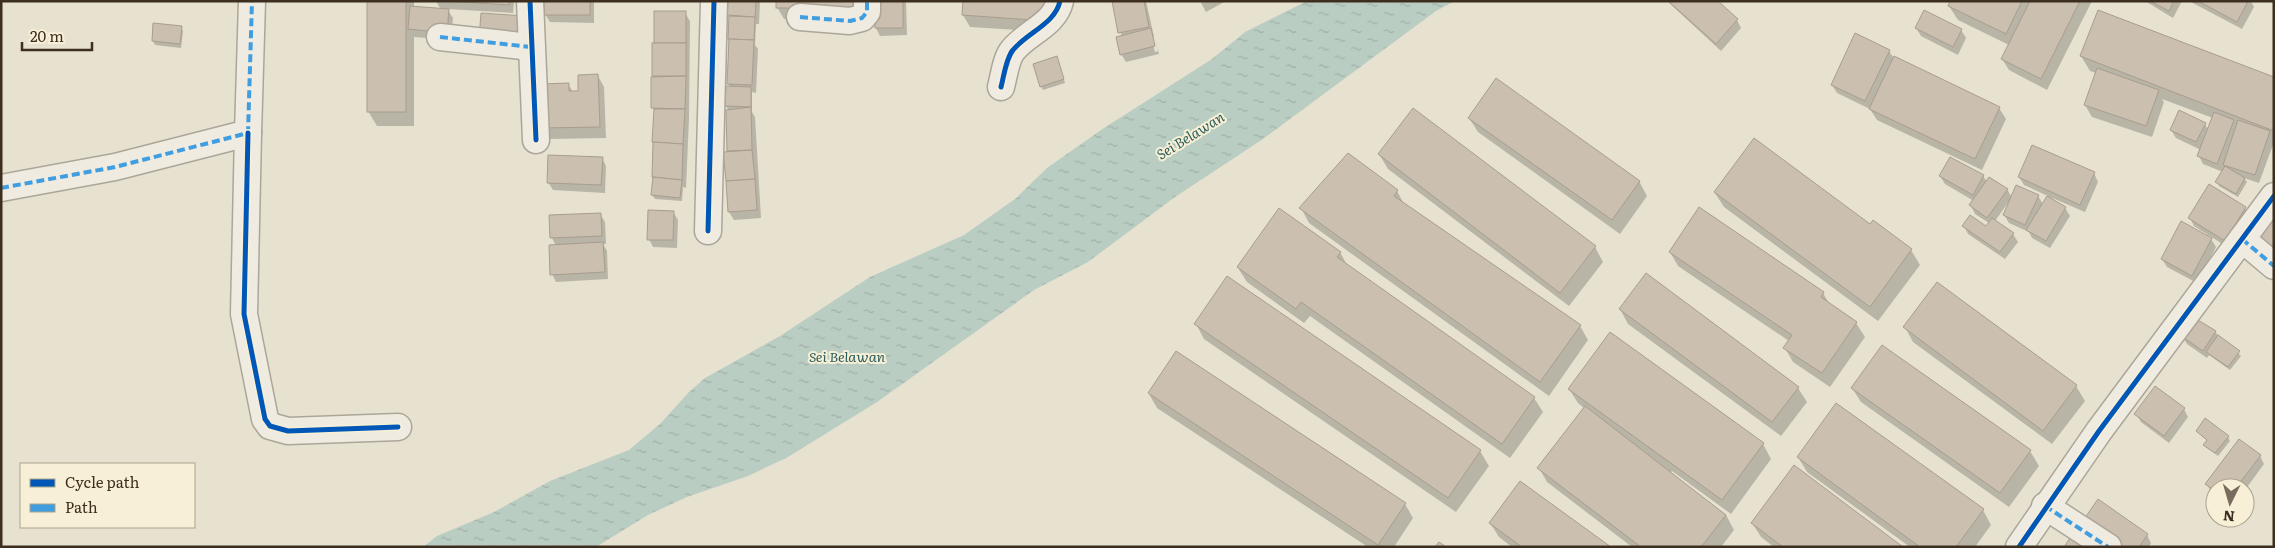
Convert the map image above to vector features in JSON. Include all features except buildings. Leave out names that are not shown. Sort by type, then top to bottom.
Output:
[{"type":"street","points":[[252,1],[244,314],[265,419],[270,426],[288,432],[398,427]]},
{"type":"street","points":[[530,1],[536,140]]},
{"type":"street","points":[[708,231],[714,1]]},
{"type":"street","points":[[800,17],[850,21],[862,18],[867,12],[867,1]]},
{"type":"street","points":[[1001,87],[1011,52],[1031,32],[1046,23],[1057,12],[1060,1]]},
{"type":"street","points":[[440,37],[531,47]]},
{"type":"street","points":[[1,188],[114,166],[248,134]]},
{"type":"street","points":[[2019,547],[2045,506],[2274,196]]},
{"type":"street","points":[[2242,239],[2274,266]]},
{"type":"street","points":[[2045,506],[2108,547]]},
{"type":"water","name":"Sei Belawan","points":[[1307,1],[1455,1],[1436,11],[1263,139],[1175,197],[1088,262],[1034,290],[877,402],[788,457],[748,476],[687,497],[648,515],[596,547],[423,547],[437,536],[494,512],[550,481],[629,450],[661,423],[689,392],[705,378],[780,336],[870,277],[964,235],[1015,199],[1047,168],[1104,128],[1212,59],[1245,32]]},
{"type":"marked path","points":[[1,188],[115,167],[248,133],[252,1]]},
{"type":"marked path","points":[[800,17],[850,21],[862,18],[867,12],[867,1]]},
{"type":"marked path","points":[[440,37],[531,47]]},
{"type":"marked path","points":[[2242,239],[2274,266]]},
{"type":"marked path","points":[[2045,506],[2108,547]]},
{"type":"cycle path","points":[[530,1],[536,140]]},
{"type":"cycle path","points":[[708,231],[714,1]]},
{"type":"cycle path","points":[[1001,87],[1007,62],[1013,50],[1053,16],[1060,1]]},
{"type":"cycle path","points":[[248,133],[244,314],[265,419],[270,426],[288,431],[398,427]]},
{"type":"cycle path","points":[[2019,547],[2099,431],[2274,196]]}]
